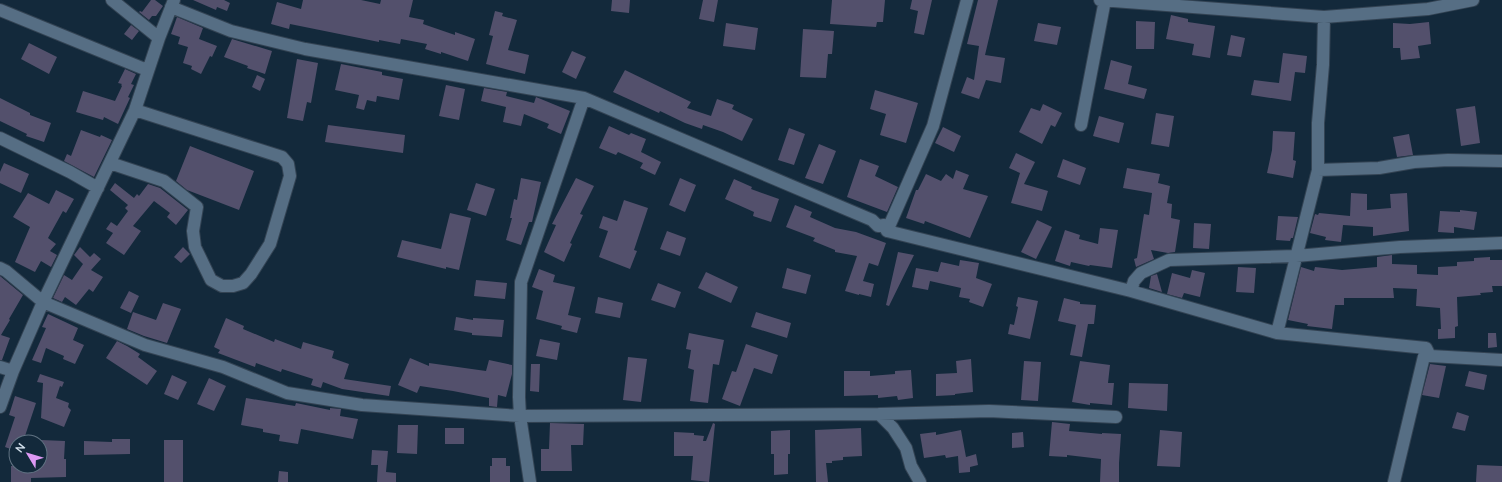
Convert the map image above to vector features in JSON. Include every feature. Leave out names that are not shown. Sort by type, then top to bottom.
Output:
[{"type":"street","points":[[112,0],[159,38]]},
{"type":"street","points":[[887,231],[933,126],[967,0]]},
{"type":"street","points":[[1081,125],[1103,0],[1324,17],[1428,9],[1473,0]]},
{"type":"street","points":[[0,407],[13,371],[43,302],[135,110],[147,70],[173,3],[231,31],[305,49],[584,98],[872,220],[878,226],[884,225],[887,231],[1131,291],[1277,333],[1426,348]]},
{"type":"street","points":[[0,10],[147,70]]},
{"type":"street","points":[[1277,333],[1318,170],[1318,123],[1323,65],[1324,17]]},
{"type":"street","points":[[530,482],[520,416],[519,397],[521,282],[584,98]]},
{"type":"street","points":[[110,163],[164,181],[197,207],[193,231],[195,247],[211,280],[222,286],[233,286],[243,283],[251,274],[270,244],[290,176],[288,164],[282,157],[135,110]]},
{"type":"street","points":[[0,138],[70,172],[98,188]]},
{"type":"street","points":[[1318,170],[1379,168],[1414,162],[1448,160],[1502,161]]},
{"type":"street","points":[[1131,291],[1134,281],[1141,273],[1169,260],[1296,256],[1400,247],[1502,243]]},
{"type":"street","points":[[0,268],[6,271],[43,302],[145,345],[223,367],[287,393],[362,405],[520,416],[879,414],[989,411],[1116,417]]},
{"type":"street","points":[[1426,348],[1430,356],[1502,360]]},
{"type":"street","points":[[1394,482],[1426,348]]},
{"type":"street","points":[[0,367],[13,371]]},
{"type":"street","points":[[879,414],[893,428],[906,448],[911,466],[920,482]]},
{"type":"building","points":[[151,0],[155,0],[163,6],[156,16],[152,16],[149,20],[139,12],[142,12]]},
{"type":"building","points":[[193,0],[224,0],[230,3],[227,11],[217,7],[216,10]]},
{"type":"building","points":[[303,0],[361,0],[380,4],[381,0],[413,0],[409,17],[424,20],[423,24],[455,35],[455,32],[475,39],[468,61],[441,52],[441,54],[425,49],[427,44],[401,39],[400,44],[379,40],[379,42],[290,24],[289,29],[271,24],[277,2],[301,9]]},
{"type":"building","points":[[612,0],[630,0],[629,13],[611,11]]},
{"type":"building","points":[[703,0],[718,0],[714,22],[699,19]]},
{"type":"building","points":[[832,0],[885,0],[883,22],[877,22],[876,27],[830,24]]},
{"type":"building","points":[[912,0],[932,0],[924,35],[914,33],[918,11],[910,9]]},
{"type":"building","points":[[978,0],[998,0],[985,55],[1005,58],[1001,83],[986,80],[979,99],[961,93],[967,77],[974,80],[979,46],[967,44]]},
{"type":"building","points":[[495,11],[503,13],[502,16],[517,20],[508,50],[529,55],[525,74],[486,64],[493,36],[489,35]]},
{"type":"building","points":[[1171,15],[1188,19],[1188,22],[1215,26],[1210,58],[1192,55],[1194,44],[1166,39]]},
{"type":"building","points":[[177,17],[203,28],[199,39],[217,46],[201,74],[191,69],[192,66],[183,63],[188,47],[178,44],[180,37],[171,34]]},
{"type":"building","points":[[1136,21],[1155,22],[1154,49],[1136,49]]},
{"type":"building","points":[[1429,22],[1431,44],[1418,46],[1420,58],[1401,60],[1400,48],[1393,48],[1393,23],[1410,24]]},
{"type":"building","points":[[726,23],[758,28],[755,50],[723,46]]},
{"type":"building","points":[[1038,23],[1061,27],[1057,45],[1034,41]]},
{"type":"building","points":[[131,25],[139,31],[132,40],[124,34]]},
{"type":"building","points":[[803,29],[834,31],[832,54],[828,54],[826,78],[800,77]]},
{"type":"building","points":[[1231,35],[1245,38],[1241,57],[1227,55]]},
{"type":"building","points":[[232,39],[272,51],[265,74],[247,68],[248,66],[224,57]]},
{"type":"building","points":[[29,43],[57,57],[49,74],[21,59]]},
{"type":"building","points":[[572,51],[586,57],[576,79],[562,72]]},
{"type":"building","points":[[1283,53],[1307,56],[1305,73],[1295,72],[1291,101],[1251,95],[1254,80],[1279,83]]},
{"type":"building","points":[[297,59],[318,63],[311,103],[307,102],[303,121],[287,118]]},
{"type":"building","points":[[1111,60],[1132,66],[1128,84],[1147,89],[1144,99],[1104,89]]},
{"type":"building","points":[[341,64],[382,72],[382,75],[403,79],[399,100],[377,96],[376,102],[367,100],[364,110],[356,108],[359,95],[335,90]]},
{"type":"building","points":[[125,69],[136,74],[131,84],[134,85],[128,97],[130,98],[118,124],[104,117],[103,120],[76,112],[83,91],[115,101],[122,86],[122,84],[118,83]]},
{"type":"building","points":[[625,70],[691,102],[687,108],[711,116],[717,99],[734,105],[732,109],[753,119],[742,141],[703,125],[702,129],[685,123],[613,92]]},
{"type":"building","points":[[257,75],[265,79],[260,91],[252,87]]},
{"type":"building","points":[[446,85],[465,89],[459,120],[439,116]]},
{"type":"building","points":[[484,88],[507,92],[506,96],[534,103],[536,97],[570,111],[561,134],[547,128],[549,124],[524,114],[521,126],[503,122],[506,107],[481,101]]},
{"type":"building","points":[[875,90],[918,103],[906,143],[880,135],[886,114],[870,109]]},
{"type":"building","points":[[0,98],[30,113],[30,115],[51,123],[44,142],[26,136],[27,134],[0,121]]},
{"type":"building","points":[[1043,104],[1062,113],[1055,127],[1051,125],[1042,144],[1019,132],[1031,108],[1040,111]]},
{"type":"building","points":[[1475,106],[1480,143],[1461,146],[1456,109]]},
{"type":"building","points":[[1156,113],[1174,116],[1169,147],[1151,144]]},
{"type":"building","points":[[1099,116],[1124,123],[1119,143],[1093,136]]},
{"type":"building","points":[[328,125],[405,135],[403,153],[325,142]]},
{"type":"building","points":[[609,126],[629,135],[631,133],[646,139],[641,152],[661,162],[655,175],[640,168],[643,163],[618,152],[616,155],[599,148]]},
{"type":"building","points":[[943,127],[961,136],[954,152],[935,143]]},
{"type":"building","points":[[789,128],[805,134],[794,165],[778,160]]},
{"type":"building","points":[[81,130],[100,137],[101,135],[112,140],[94,177],[64,161],[67,154],[71,156]]},
{"type":"building","points":[[1273,131],[1295,132],[1293,160],[1296,161],[1293,178],[1267,173],[1272,150]]},
{"type":"building","points":[[1409,134],[1413,155],[1397,157],[1393,137]]},
{"type":"building","points":[[819,144],[836,151],[823,184],[805,178]]},
{"type":"building","points":[[190,146],[254,171],[239,210],[187,190],[176,181]]},
{"type":"building","points":[[1016,153],[1035,162],[1024,184],[1048,191],[1042,211],[1011,203],[1020,173],[1009,168]]},
{"type":"building","points":[[860,159],[879,166],[875,176],[898,187],[887,212],[847,197]]},
{"type":"building","points":[[1063,159],[1086,168],[1080,185],[1057,177]]},
{"type":"building","points":[[4,163],[29,174],[21,193],[0,183],[0,172]]},
{"type":"building","points":[[1127,168],[1160,174],[1158,183],[1170,186],[1167,203],[1172,204],[1171,218],[1180,220],[1175,252],[1168,253],[1151,250],[1154,259],[1136,267],[1134,259],[1137,258],[1144,214],[1149,215],[1152,193],[1123,188]]},
{"type":"building","points":[[956,170],[969,175],[963,189],[988,196],[970,238],[925,221],[924,224],[906,218],[916,190],[918,190],[926,174],[941,181],[946,174],[953,179]]},
{"type":"building","points":[[521,178],[541,182],[532,222],[529,222],[521,245],[506,240],[512,218],[510,218],[514,199],[517,200]]},
{"type":"building","points":[[576,178],[594,186],[580,214],[583,215],[570,243],[572,244],[564,262],[544,252],[556,225],[552,224]]},
{"type":"building","points":[[680,178],[696,185],[685,212],[669,205]]},
{"type":"building","points":[[734,179],[752,187],[751,189],[779,199],[771,222],[753,216],[754,212],[725,199]]},
{"type":"building","points":[[115,183],[134,198],[137,194],[139,196],[148,184],[160,188],[188,210],[176,225],[167,217],[170,213],[154,201],[133,226],[141,231],[124,255],[106,243],[113,233],[106,229],[111,222],[117,226],[128,211],[125,208],[128,205],[110,190]]},
{"type":"building","points":[[476,183],[495,189],[486,216],[467,210]]},
{"type":"building","points":[[56,190],[74,199],[66,213],[63,211],[48,238],[56,244],[50,251],[57,255],[51,267],[41,261],[35,272],[15,262],[30,227],[13,217],[28,193],[49,204]]},
{"type":"building","points":[[1351,193],[1367,194],[1367,210],[1391,208],[1390,194],[1407,193],[1409,231],[1373,236],[1373,227],[1343,225],[1341,242],[1325,240],[1326,237],[1310,233],[1315,214],[1318,215],[1319,213],[1350,216]]},
{"type":"building","points":[[624,200],[648,208],[634,250],[637,251],[630,269],[599,257],[608,231],[599,228],[603,216],[617,221]]},
{"type":"building","points":[[795,205],[812,212],[810,217],[835,228],[856,232],[886,243],[878,266],[869,263],[863,281],[874,284],[871,297],[845,291],[857,256],[835,252],[835,250],[813,241],[815,238],[786,227]]},
{"type":"building","points":[[1460,210],[1477,212],[1474,230],[1454,227],[1454,233],[1438,232],[1440,211],[1460,212]]},
{"type":"building","points":[[450,213],[471,218],[459,270],[446,267],[446,269],[397,257],[402,240],[441,249]]},
{"type":"building","points":[[1278,216],[1298,217],[1293,238],[1291,238],[1290,241],[1276,240]]},
{"type":"building","points":[[1037,220],[1052,227],[1036,259],[1021,252]]},
{"type":"building","points":[[1194,223],[1211,224],[1209,249],[1193,248]]},
{"type":"building","points":[[1100,228],[1118,230],[1112,268],[1089,266],[1071,262],[1070,266],[1055,261],[1065,230],[1080,235],[1079,239],[1098,244]]},
{"type":"building","points":[[667,231],[686,238],[680,256],[660,249]]},
{"type":"building","points":[[80,247],[90,257],[94,253],[101,259],[91,270],[103,277],[93,292],[89,289],[76,305],[65,297],[62,302],[53,298],[64,275],[72,280],[83,264],[74,255]]},
{"type":"building","points":[[183,247],[190,254],[181,263],[174,257]]},
{"type":"building","points":[[898,252],[914,255],[889,306],[886,305]]},
{"type":"building","points":[[1392,255],[1392,264],[1417,265],[1417,274],[1438,275],[1438,267],[1457,266],[1457,262],[1474,261],[1474,258],[1490,257],[1490,260],[1502,260],[1502,286],[1492,286],[1493,292],[1480,293],[1481,295],[1457,297],[1458,326],[1455,327],[1455,338],[1438,339],[1438,329],[1441,329],[1440,308],[1416,306],[1417,289],[1393,288],[1394,298],[1344,298],[1344,305],[1335,305],[1332,329],[1307,326],[1308,324],[1288,320],[1301,267],[1314,271],[1315,267],[1342,270],[1377,267],[1377,257]]},
{"type":"building","points":[[960,260],[979,263],[976,278],[992,284],[983,307],[969,302],[970,299],[959,297],[961,288],[930,281],[928,290],[912,287],[916,268],[938,272],[941,262],[959,266]]},
{"type":"building","points":[[1238,267],[1256,268],[1254,293],[1236,292]]},
{"type":"building","points":[[787,268],[811,275],[806,294],[782,288]]},
{"type":"building","points":[[539,269],[555,275],[553,282],[575,287],[568,315],[581,318],[577,333],[561,329],[562,326],[536,319],[543,291],[532,287]]},
{"type":"building","points":[[1192,270],[1205,273],[1200,297],[1184,293],[1182,298],[1167,294],[1172,273],[1190,278]]},
{"type":"building","points":[[706,272],[738,287],[731,303],[698,288]]},
{"type":"building","points":[[1157,274],[1162,292],[1149,288],[1151,276]]},
{"type":"building","points":[[0,276],[23,295],[1,335],[10,338],[2,360],[0,360]]},
{"type":"building","points":[[476,280],[507,283],[505,299],[474,296]]},
{"type":"building","points":[[658,283],[681,292],[675,308],[651,300]]},
{"type":"building","points":[[129,291],[139,296],[131,313],[120,308]]},
{"type":"building","points":[[598,297],[623,303],[620,318],[595,313]]},
{"type":"building","points":[[1018,297],[1038,301],[1030,339],[1008,334],[1010,324],[1014,325],[1018,307],[1016,306]]},
{"type":"building","points":[[1064,298],[1080,302],[1080,304],[1096,305],[1094,324],[1088,324],[1082,357],[1070,355],[1076,325],[1058,321]]},
{"type":"building","points":[[163,303],[181,309],[167,343],[127,329],[133,312],[156,320]]},
{"type":"building","points":[[756,312],[791,323],[787,338],[751,327]]},
{"type":"building","points":[[48,314],[78,328],[73,340],[84,345],[75,364],[63,359],[64,356],[46,348],[41,363],[32,360],[46,328],[42,327]]},
{"type":"building","points":[[456,317],[473,320],[473,318],[504,320],[502,337],[472,335],[472,333],[454,330]]},
{"type":"building","points":[[226,318],[244,326],[243,329],[274,342],[275,339],[301,349],[303,342],[334,351],[332,358],[349,364],[344,379],[391,386],[389,396],[342,389],[323,382],[321,388],[311,385],[313,379],[282,369],[281,372],[256,363],[255,367],[218,353],[220,350],[214,347]]},
{"type":"building","points":[[689,333],[724,340],[719,365],[713,364],[708,403],[690,401],[694,370],[688,368],[691,350],[686,349]]},
{"type":"building","points":[[1488,333],[1496,333],[1497,347],[1488,348]]},
{"type":"building","points":[[540,339],[560,343],[557,360],[536,356]]},
{"type":"building","points":[[117,341],[140,354],[138,357],[157,371],[147,385],[106,358]]},
{"type":"building","points":[[746,344],[778,355],[772,374],[754,368],[740,406],[722,399],[732,371],[736,372]]},
{"type":"building","points":[[628,357],[647,359],[641,402],[623,400]]},
{"type":"building","points":[[410,358],[429,366],[429,363],[486,371],[489,360],[512,365],[512,374],[506,397],[498,395],[497,407],[489,406],[489,398],[453,391],[420,386],[417,393],[398,385]]},
{"type":"building","points":[[971,359],[973,392],[936,396],[936,374],[957,373],[956,361]]},
{"type":"building","points":[[1024,361],[1041,362],[1038,401],[1021,400]]},
{"type":"building","points":[[1080,361],[1110,365],[1108,383],[1114,383],[1112,405],[1090,403],[1090,405],[1072,402]]},
{"type":"building","points":[[531,364],[540,364],[539,392],[530,391]]},
{"type":"building","points":[[1430,364],[1446,366],[1439,398],[1422,395]]},
{"type":"building","points":[[911,370],[913,398],[898,400],[897,396],[878,398],[878,395],[844,396],[844,371],[870,371],[870,376],[895,374],[895,371]]},
{"type":"building","points":[[1469,371],[1487,375],[1484,390],[1465,386]]},
{"type":"building","points":[[40,374],[64,382],[62,387],[60,386],[56,398],[69,403],[68,407],[71,410],[64,427],[41,418],[43,383],[37,382]]},
{"type":"building","points":[[172,375],[187,382],[178,400],[164,394]]},
{"type":"building","points":[[209,378],[226,386],[214,411],[197,404]]},
{"type":"building","points":[[1129,383],[1168,384],[1167,411],[1128,408]]},
{"type":"building","points":[[15,396],[36,403],[26,434],[9,434],[15,417],[9,415]]},
{"type":"building","points":[[246,398],[295,406],[296,403],[330,410],[330,408],[341,409],[340,416],[358,419],[353,439],[301,429],[298,444],[279,441],[280,435],[263,432],[263,429],[241,425]]},
{"type":"building","points":[[1457,412],[1469,416],[1465,431],[1452,428]]},
{"type":"building","points":[[1052,422],[1070,424],[1069,431],[1121,434],[1119,482],[1100,482],[1101,459],[1067,455],[1067,457],[1049,456]]},
{"type":"building","points":[[550,423],[584,424],[583,445],[571,445],[572,471],[541,471],[541,449],[549,449]]},
{"type":"building","points":[[713,423],[715,424],[709,482],[691,480],[693,456],[674,456],[674,432],[694,433],[694,435],[704,436],[703,441],[706,441]]},
{"type":"building","points":[[398,425],[418,425],[417,454],[397,453]]},
{"type":"building","points":[[445,428],[464,428],[464,444],[445,444]]},
{"type":"building","points":[[861,428],[862,456],[843,457],[843,460],[826,463],[828,482],[816,482],[815,430]]},
{"type":"building","points":[[790,430],[788,474],[774,475],[774,454],[771,454],[771,431]]},
{"type":"building","points":[[961,430],[966,457],[976,454],[978,465],[970,467],[970,472],[959,473],[958,456],[946,458],[945,455],[924,458],[920,434],[936,432],[936,435]]},
{"type":"building","points":[[1160,430],[1182,432],[1180,467],[1157,466]]},
{"type":"building","points":[[1023,432],[1024,447],[1012,448],[1012,433]]},
{"type":"building","points":[[8,438],[8,448],[5,447]]},
{"type":"building","points":[[112,439],[130,439],[130,454],[84,455],[84,441],[112,442]]},
{"type":"building","points":[[48,440],[65,441],[64,459],[66,459],[66,477],[31,478],[31,482],[11,482],[11,474],[48,474]]},
{"type":"building","points":[[164,440],[183,440],[183,482],[164,482]]},
{"type":"building","points":[[372,450],[388,451],[386,472],[396,473],[396,482],[377,482],[378,465],[371,465]]},
{"type":"building","points":[[492,458],[506,458],[506,466],[510,466],[510,482],[490,482],[490,466],[492,466]]},
{"type":"building","points":[[1477,465],[1502,466],[1502,482],[1476,482]]},
{"type":"building","points":[[279,471],[288,472],[288,482],[278,482]]}]
